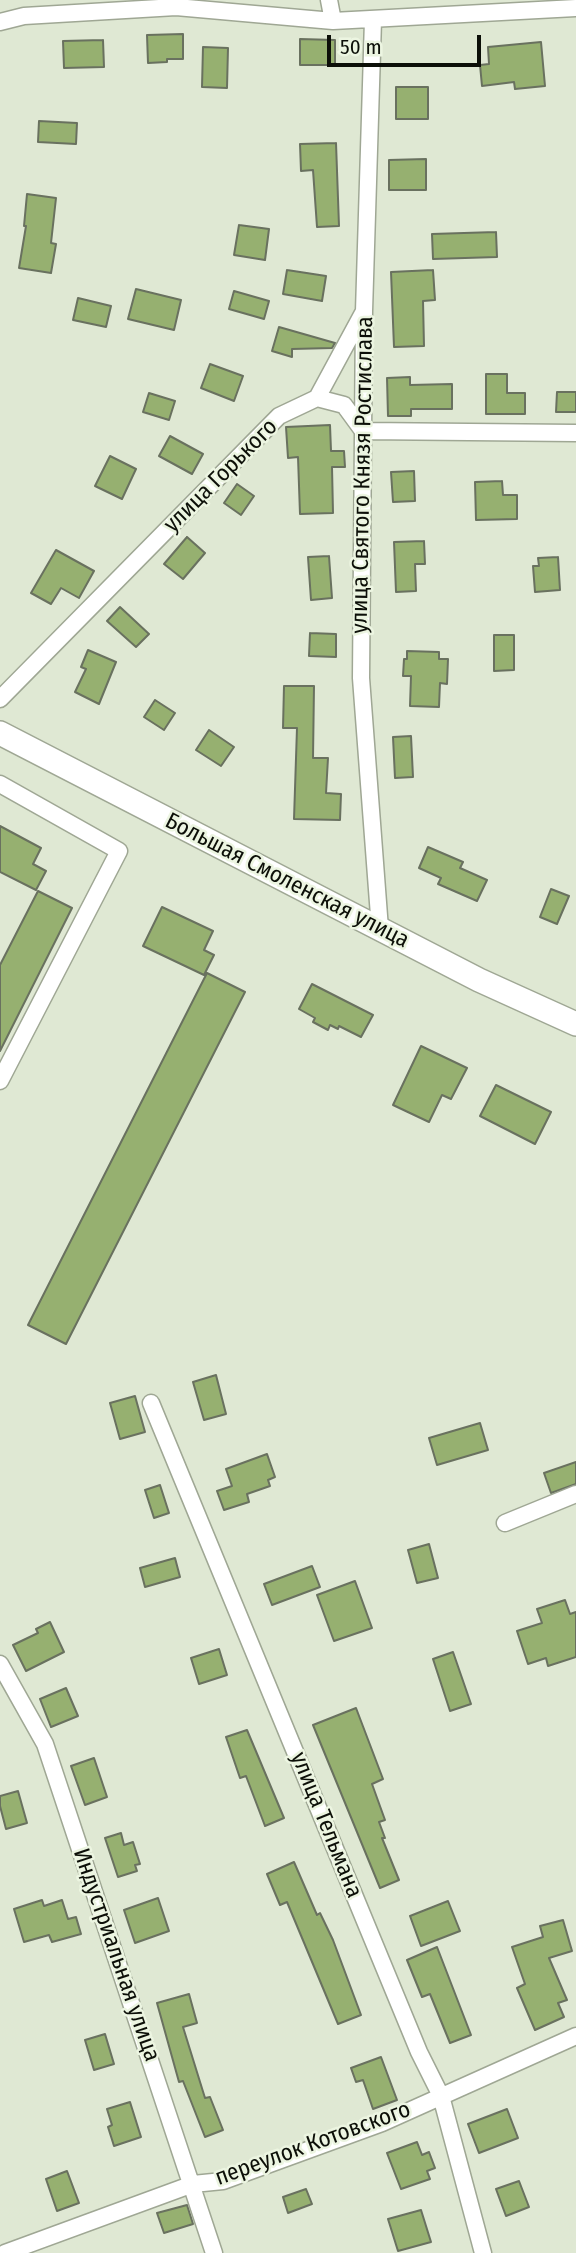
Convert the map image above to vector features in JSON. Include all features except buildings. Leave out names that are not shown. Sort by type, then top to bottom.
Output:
[{"type":"main road","name":"Большая Смоленская улица","points":[[0,733],[479,980],[576,1024]]},
{"type":"street","points":[[329,0],[333,21]]},
{"type":"street","points":[[0,22],[24,16],[176,7],[333,21],[576,8]]},
{"type":"street","name":"улица Святого Князя Ростислава","points":[[373,20],[364,311],[361,678],[380,929]]},
{"type":"street","points":[[364,311],[317,398],[344,405],[363,431],[576,433]]},
{"type":"street","name":"улица Горького","points":[[0,699],[279,416],[317,398]]},
{"type":"street","points":[[0,784],[119,851],[0,1081]]},
{"type":"street","name":"улица Тельмана","points":[[151,1403],[419,2052],[440,2096],[483,2253]]},
{"type":"street","points":[[505,1523],[576,1494]]},
{"type":"street","name":"Индустриальная улица","points":[[0,1664],[45,1744],[214,2253]]},
{"type":"street","name":"переулок Котовского","points":[[5,2253],[193,2184],[223,2181],[382,2123],[576,2036]]}]
